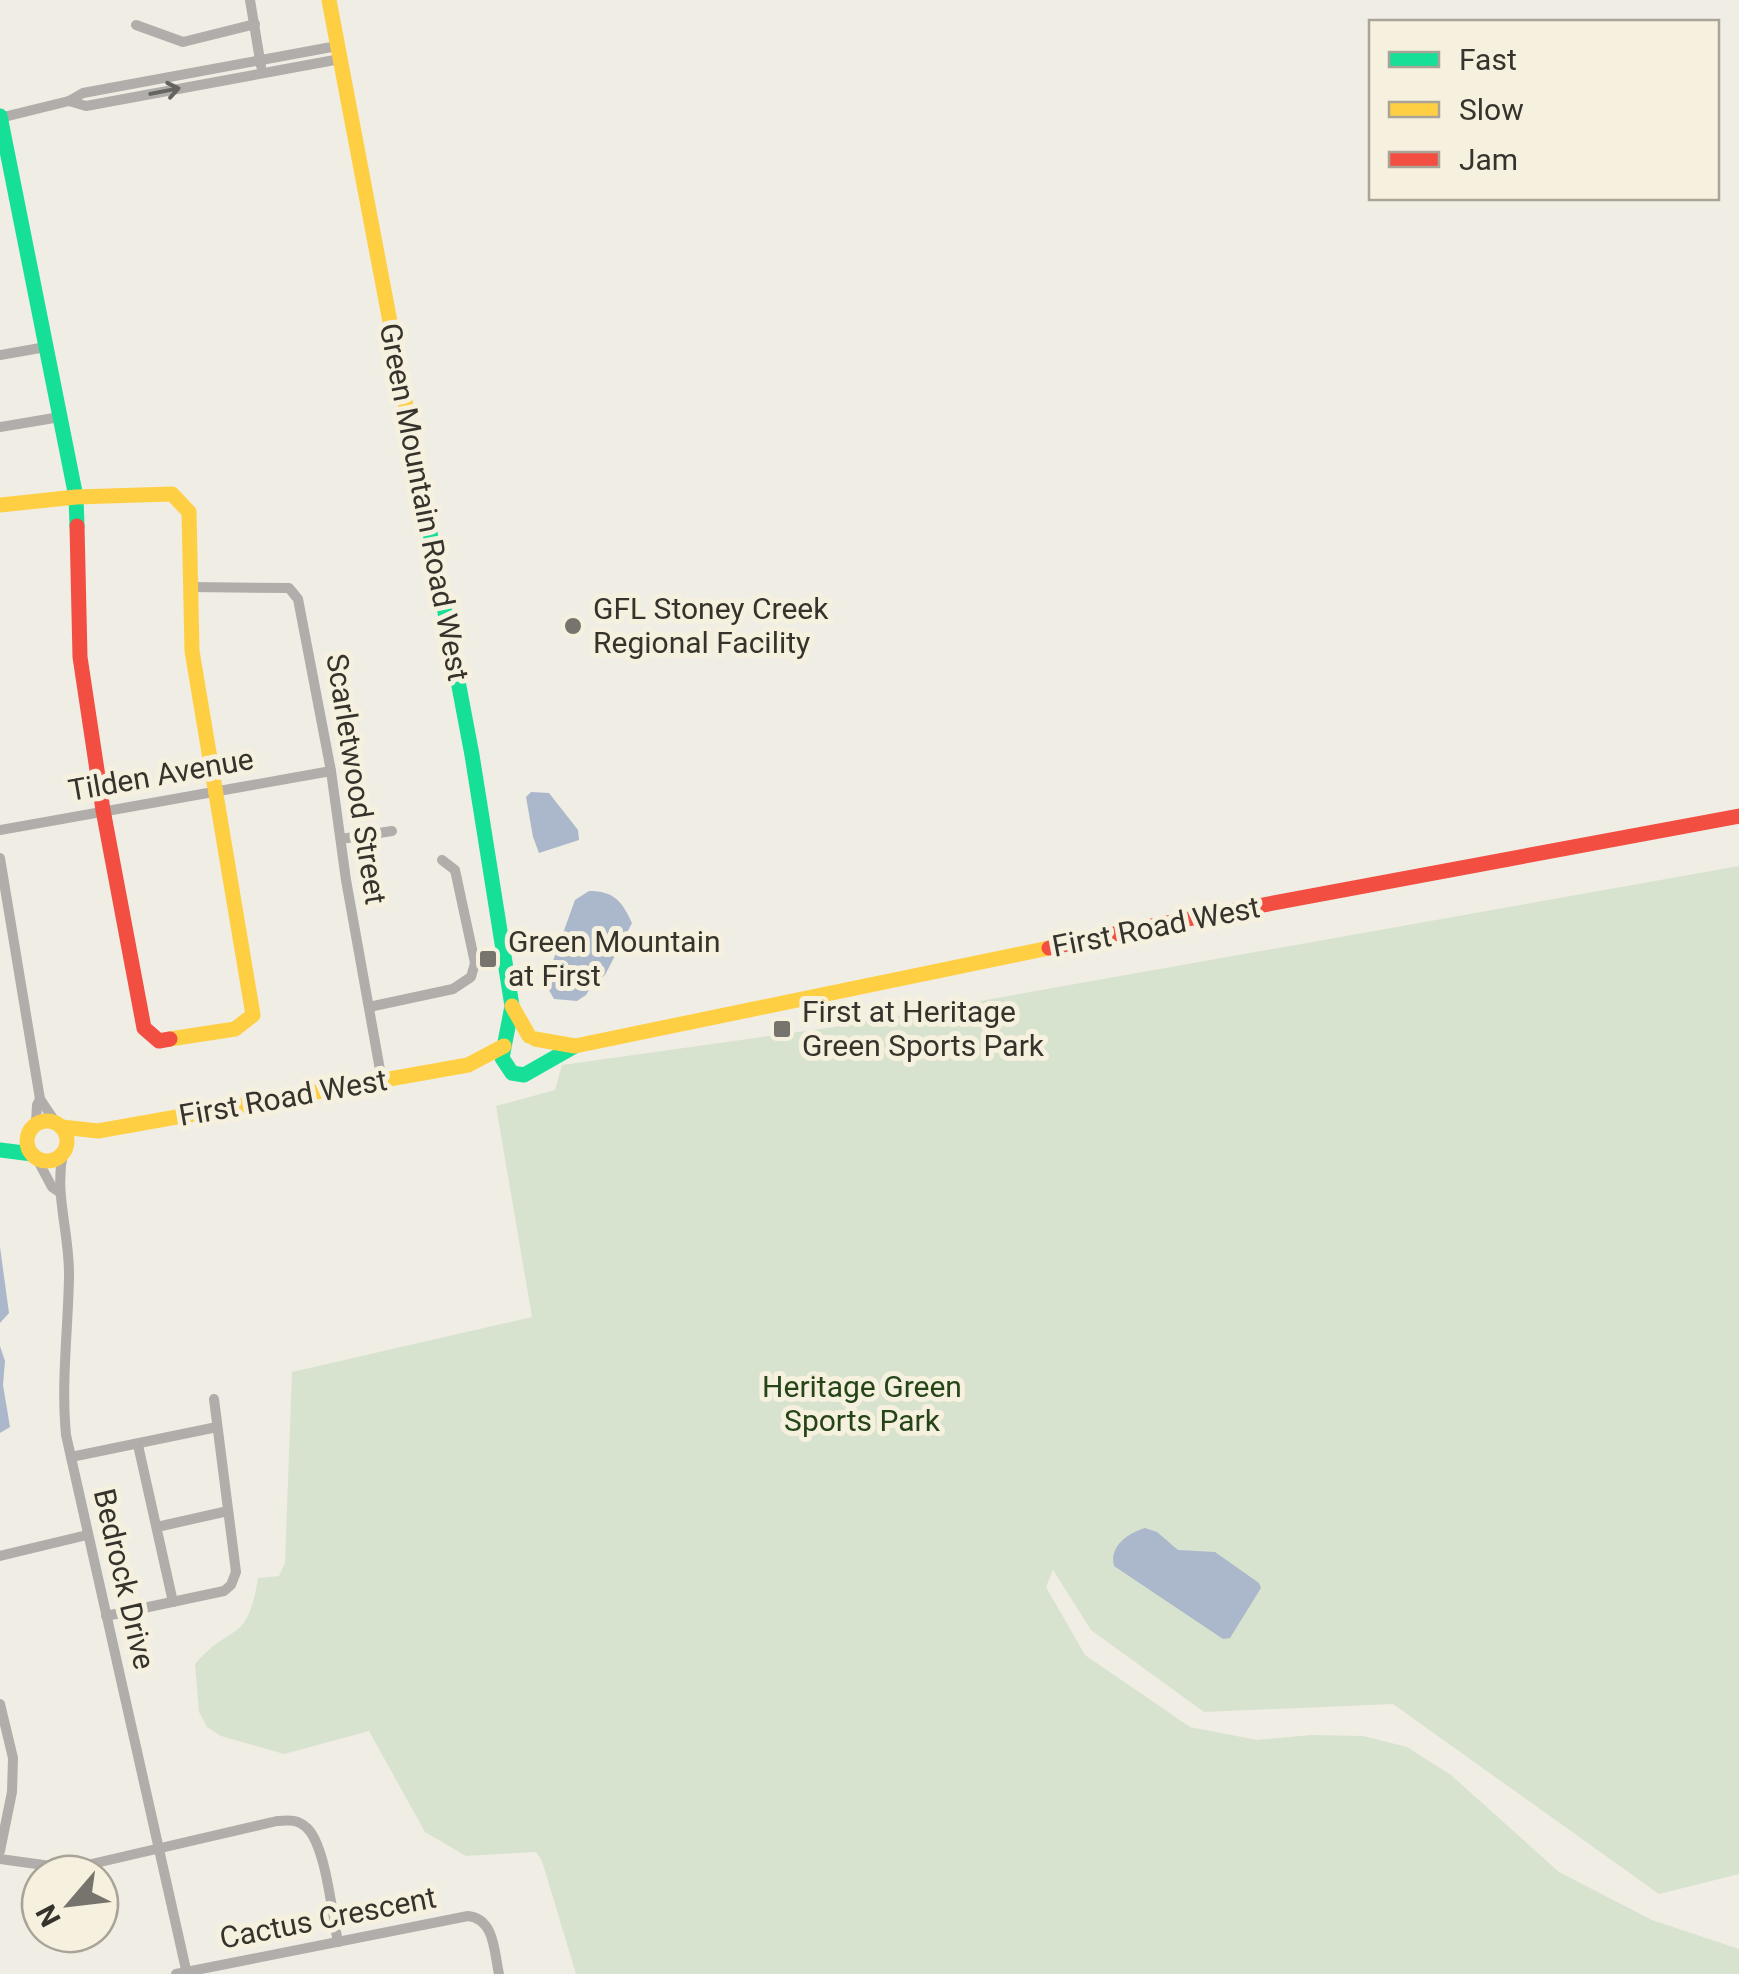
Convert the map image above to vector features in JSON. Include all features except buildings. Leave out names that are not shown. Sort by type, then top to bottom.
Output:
[{"type":"street","points":[[250,0],[261,66]]},
{"type":"street","name":"Green Mountain Road West","points":[[329,0],[472,755],[512,1006],[506,1044]]},
{"type":"street","points":[[136,26],[183,42],[255,24]]},
{"type":"street","points":[[0,504],[76,497],[172,494],[189,512],[192,651],[254,1015],[235,1029],[158,1040],[144,1028],[103,810],[80,657],[76,497],[0,117],[69,101],[86,106],[339,52]]},
{"type":"street","points":[[0,354],[46,347]]},
{"type":"street","points":[[0,427],[60,416]]},
{"type":"street","name":"Scarletwood Street","points":[[189,587],[289,588],[298,599],[382,1081]]},
{"type":"street","name":"Tilden Avenue","points":[[0,830],[330,771]]},
{"type":"street","name":"First Road West","points":[[539,1066],[575,1046],[1156,925],[1739,816]]},
{"type":"street","points":[[341,839],[392,831]]},
{"type":"street","points":[[0,858],[40,1099],[59,1125],[64,1150]]},
{"type":"street","points":[[369,1007],[453,990],[472,977],[474,963],[454,870],[442,860]]},
{"type":"street","name":"Green Mountain Road West","points":[[512,1006],[532,1038]]},
{"type":"street","points":[[518,1035],[532,1038],[542,1049],[539,1066],[524,1076],[507,1069],[502,1058],[506,1044],[518,1035]]},
{"type":"street","name":"First Road West","points":[[532,1038],[575,1046]]},
{"type":"street","name":"First Road West","points":[[98,1131],[51,1160],[0,1150],[32,1129],[59,1125],[98,1131],[382,1081],[468,1065],[506,1044]]},
{"type":"street","name":"First Road West","points":[[468,1065],[477,1069],[507,1069]]},
{"type":"street","points":[[34,1156],[32,1129],[40,1099]]},
{"type":"street","name":"Bedrock Drive","points":[[64,1150],[58,1191],[68,1240],[64,1408],[71,1457],[160,1846],[183,1973]]},
{"type":"street","name":"Bedrock Drive","points":[[34,1156],[58,1191]]},
{"type":"street","points":[[106,1616],[224,1591],[232,1585],[236,1572],[214,1399]]},
{"type":"street","points":[[71,1457],[217,1428]]},
{"type":"street","points":[[138,1444],[173,1602]]},
{"type":"street","points":[[158,1527],[228,1511]]},
{"type":"street","points":[[0,1556],[86,1535]]},
{"type":"street","points":[[0,1704],[13,1758],[12,1792],[0,1855],[58,1867],[83,1866],[277,1821],[302,1824],[318,1846],[338,1942]]},
{"type":"street","name":"Cactus Crescent","points":[[183,1973],[473,1916],[486,1925],[499,1974]]},
{"type":"green space","name":"Heritage Green Sports Park","points":[[1739,866],[1739,1874],[1659,1894],[1393,1704],[1204,1712],[1091,1630],[1053,1570],[1046,1587],[1085,1655],[1190,1727],[1257,1740],[1363,1736],[1407,1747],[1451,1775],[1559,1872],[1652,1920],[1739,1949],[1739,1974],[576,1974],[536,1852],[466,1856],[425,1832],[369,1731],[284,1754],[221,1736],[207,1727],[199,1712],[195,1664],[243,1624],[258,1578],[279,1576],[285,1563],[292,1372],[532,1317],[496,1106],[555,1090],[562,1065],[834,1027]]},
{"type":"water","points":[[531,792],[549,793],[578,830],[579,840],[539,853],[526,797]]},
{"type":"water","points":[[589,891],[616,899],[632,923],[605,975],[593,983],[586,995],[577,1001],[554,999],[545,983],[575,900]]},
{"type":"water","points":[[0,1247],[9,1313],[0,1323]]},
{"type":"water","points":[[0,1346],[5,1361],[3,1385],[10,1427],[0,1433]]},
{"type":"water","points":[[1145,1528],[1157,1532],[1178,1550],[1215,1552],[1259,1583],[1261,1588],[1230,1638],[1223,1639],[1114,1566],[1114,1552],[1121,1541]]},
{"type":"traffic: fast","points":[[0,116],[76,497],[77,526]]},
{"type":"traffic: fast","points":[[409,422],[472,755],[512,1006],[502,1058],[512,1073],[524,1075],[575,1046]]},
{"type":"traffic: fast","points":[[0,1150],[32,1154]]},
{"type":"traffic: slow","points":[[329,0],[409,422]]},
{"type":"traffic: slow","points":[[0,505],[76,497],[172,494],[189,512],[192,651],[253,1015],[235,1029],[170,1039]]},
{"type":"traffic: slow","points":[[535,1039],[575,1046],[1049,948]]},
{"type":"traffic: slow","points":[[512,1006],[529,1036]]},
{"type":"traffic: slow","points":[[62,1127],[98,1131],[468,1065],[504,1046]]},
{"type":"traffic: slow","points":[[47,1121],[61,1127],[67,1141],[61,1155],[47,1161],[33,1155],[27,1141],[33,1127],[47,1121]]},
{"type":"traffic: jam","points":[[77,526],[80,657],[103,810],[144,1028],[159,1041],[170,1039]]},
{"type":"traffic: jam","points":[[1049,948],[1739,816]]},
{"type":"place","name":"GFL Stoney Creek Regional Facility","points":[[573,626]]},
{"type":"place","name":"Green Mountain at First","points":[[488,959]]},
{"type":"place","name":"First at Heritage Green Sports Park","points":[[782,1029]]}]
